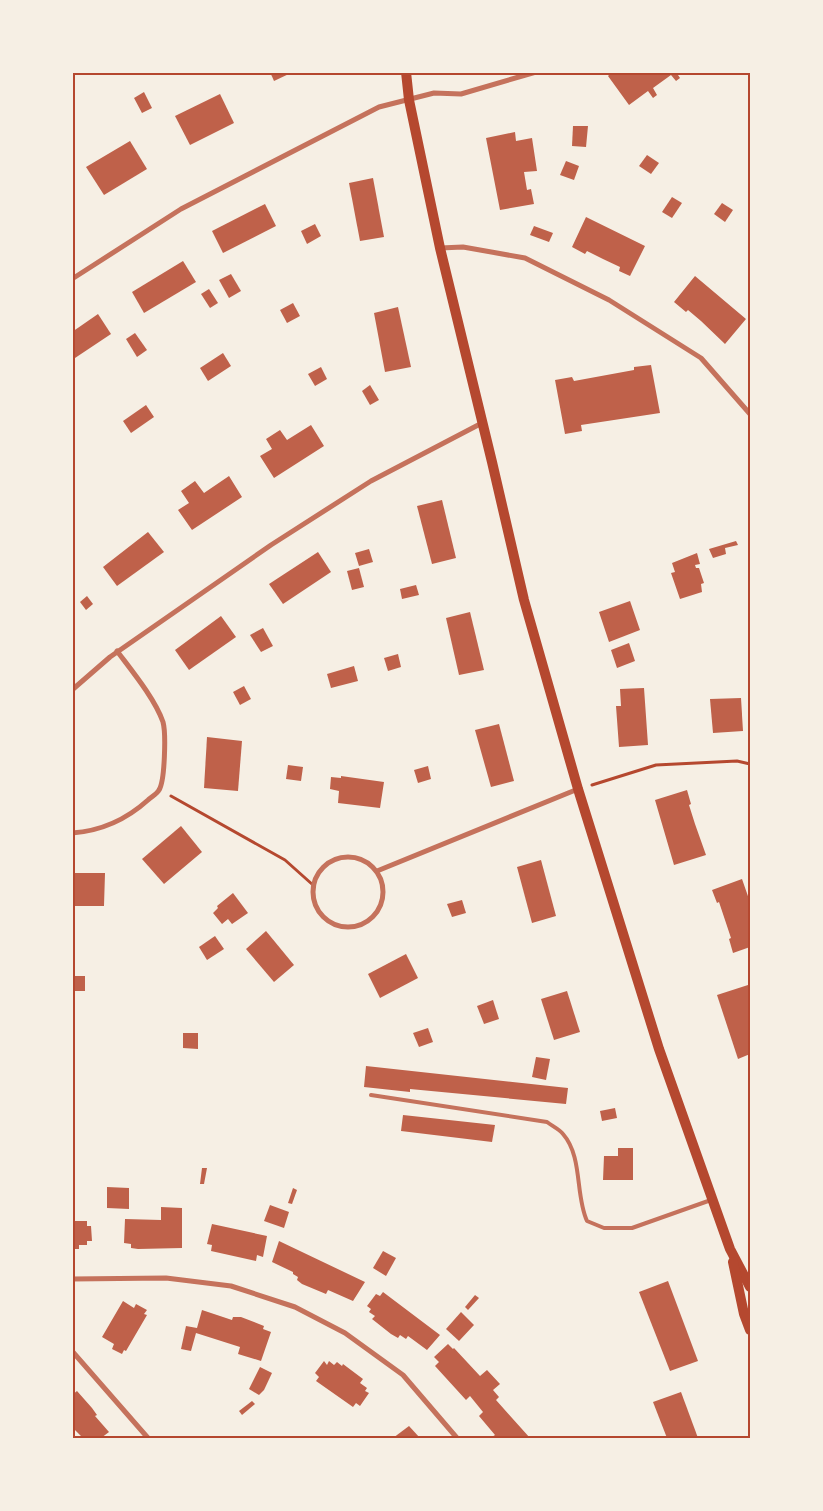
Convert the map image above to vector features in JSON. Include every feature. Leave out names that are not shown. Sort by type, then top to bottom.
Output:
[{"type":"main road","points":[[406,72],[409,100],[440,248],[524,600],[578,789],[659,1049],[730,1249],[744,1314],[750,1330]]},
{"type":"main road","points":[[730,1249],[750,1287]]},
{"type":"street","points":[[72,279],[181,209],[379,107],[434,93],[461,94],[536,72]]},
{"type":"street","points":[[440,248],[463,247],[525,258],[609,300],[701,358],[750,414]]},
{"type":"street","points":[[72,690],[118,651],[271,545],[371,481],[483,423]]},
{"type":"street","points":[[72,833],[106,826],[134,813],[160,789],[165,750],[163,722],[146,692],[118,651]]},
{"type":"street","points":[[377,871],[578,789]]},
{"type":"street","points":[[340,857],[354,857],[367,862],[377,871],[382,884],[383,898],[378,911],[368,920],[355,926],[342,926],[329,921],[319,912],[314,899],[313,886],[318,872],[328,863],[340,857]]},
{"type":"street","points":[[72,1279],[166,1278],[232,1286],[295,1308],[346,1333],[403,1375],[457,1438]]},
{"type":"street","points":[[72,1350],[148,1438]]},
{"type":"lane","points":[[371,1096],[547,1122],[564,1134],[573,1153],[580,1184],[582,1209],[588,1221],[604,1228],[632,1228],[712,1199]]},
{"type":"path","points":[[578,789],[656,765],[737,761],[750,764]]},
{"type":"path","points":[[160,789],[285,860],[313,886]]},
{"type":"building","points":[[270,72],[293,72],[274,81]]},
{"type":"building","points":[[612,72],[676,72],[680,78],[676,81],[671,75],[653,88],[657,95],[653,98],[648,91],[629,105],[608,76]]},
{"type":"building","points":[[144,92],[152,108],[142,113],[134,98]]},
{"type":"building","points":[[220,94],[234,123],[190,145],[175,116]]},
{"type":"building","points":[[573,126],[588,126],[586,147],[572,146]]},
{"type":"building","points":[[515,132],[516,141],[532,138],[537,171],[524,172],[527,190],[531,189],[534,204],[500,210],[486,138]]},
{"type":"building","points":[[130,141],[147,169],[104,195],[86,167]]},
{"type":"building","points":[[647,155],[659,163],[651,174],[639,166]]},
{"type":"building","points":[[566,161],[579,166],[574,180],[560,175]]},
{"type":"building","points":[[373,178],[384,237],[360,241],[349,183]]},
{"type":"building","points":[[672,197],[682,203],[672,218],[662,212]]},
{"type":"building","points":[[722,203],[733,210],[725,222],[714,214]]},
{"type":"building","points":[[265,204],[276,226],[223,253],[212,231]]},
{"type":"building","points":[[586,217],[645,246],[630,276],[619,271],[620,267],[587,251],[585,254],[572,247]]},
{"type":"building","points":[[315,224],[321,236],[307,244],[301,231]]},
{"type":"building","points":[[534,226],[553,233],[549,242],[530,235]]},
{"type":"building","points":[[183,261],[196,282],[144,313],[132,292]]},
{"type":"building","points":[[231,274],[241,291],[229,298],[219,280]]},
{"type":"building","points":[[695,276],[746,319],[725,344],[688,310],[686,312],[674,302]]},
{"type":"building","points":[[209,289],[218,303],[210,308],[201,294]]},
{"type":"building","points":[[293,303],[300,316],[287,323],[280,310]]},
{"type":"building","points":[[398,307],[411,367],[385,372],[374,313]]},
{"type":"building","points":[[98,314],[111,334],[72,360],[72,332]]},
{"type":"building","points":[[135,333],[147,350],[137,357],[126,339]]},
{"type":"building","points":[[223,353],[231,366],[208,381],[200,368]]},
{"type":"building","points":[[651,365],[660,413],[581,425],[582,431],[565,434],[555,380],[572,377],[574,381],[634,370],[634,367]]},
{"type":"building","points":[[321,367],[327,379],[315,386],[308,374]]},
{"type":"building","points":[[370,385],[379,400],[370,405],[362,391]]},
{"type":"building","points":[[146,405],[154,417],[131,433],[123,421]]},
{"type":"building","points":[[311,425],[324,446],[274,478],[260,456],[272,449],[266,439],[280,430],[287,440]]},
{"type":"building","points":[[229,476],[242,497],[192,530],[178,510],[189,503],[181,491],[195,481],[204,493]]},
{"type":"building","points":[[442,500],[456,558],[432,564],[417,506]]},
{"type":"building","points":[[148,532],[164,552],[117,586],[103,567]]},
{"type":"building","points":[[736,541],[738,545],[725,548],[726,554],[713,558],[709,549]]},
{"type":"building","points":[[369,549],[373,562],[359,566],[355,553]]},
{"type":"building","points":[[318,552],[331,572],[283,604],[269,584]]},
{"type":"building","points":[[697,553],[700,564],[695,565],[696,568],[699,568],[704,583],[701,584],[702,592],[680,599],[671,573],[675,572],[672,563]]},
{"type":"building","points":[[359,568],[364,587],[352,590],[347,571]]},
{"type":"building","points":[[416,585],[419,595],[402,599],[400,589]]},
{"type":"building","points":[[87,596],[93,604],[86,610],[80,602]]},
{"type":"building","points":[[630,601],[640,630],[609,642],[599,612]]},
{"type":"building","points":[[470,612],[484,670],[459,675],[446,618]]},
{"type":"building","points":[[221,616],[236,637],[189,670],[175,650]]},
{"type":"building","points":[[263,628],[273,646],[261,652],[250,635]]},
{"type":"building","points":[[629,643],[635,661],[617,668],[611,650]]},
{"type":"building","points":[[398,654],[401,667],[388,671],[384,658]]},
{"type":"building","points":[[354,666],[358,681],[331,688],[327,674]]},
{"type":"building","points":[[244,686],[251,699],[240,705],[233,692]]},
{"type":"building","points":[[644,688],[648,745],[619,747],[616,706],[621,706],[620,689]]},
{"type":"building","points":[[741,698],[743,731],[713,733],[710,699]]},
{"type":"building","points":[[499,724],[514,781],[491,787],[475,730]]},
{"type":"building","points":[[207,737],[242,741],[238,791],[204,788]]},
{"type":"building","points":[[288,765],[303,767],[301,781],[286,779]]},
{"type":"building","points":[[428,766],[431,779],[418,783],[414,770]]},
{"type":"building","points":[[341,776],[384,782],[380,808],[338,803],[339,791],[330,789],[331,777],[341,778]]},
{"type":"building","points":[[687,790],[691,804],[689,805],[706,855],[674,865],[655,800]]},
{"type":"building","points":[[181,826],[202,852],[164,884],[142,859]]},
{"type":"building","points":[[541,860],[556,916],[532,923],[517,867]]},
{"type":"building","points":[[72,873],[105,873],[104,906],[72,906]]},
{"type":"building","points":[[742,879],[750,902],[750,947],[733,953],[729,939],[731,938],[719,902],[717,903],[712,890]]},
{"type":"building","points":[[233,893],[248,913],[232,924],[228,919],[222,924],[213,913],[218,908],[217,906]]},
{"type":"building","points":[[462,900],[466,913],[452,917],[447,904]]},
{"type":"building","points":[[266,931],[294,965],[274,982],[246,949]]},
{"type":"building","points":[[215,936],[224,949],[207,960],[199,947]]},
{"type":"building","points":[[406,954],[418,978],[380,998],[368,974]]},
{"type":"building","points":[[72,976],[85,976],[85,991],[72,991]]},
{"type":"building","points":[[748,985],[750,993],[750,1054],[738,1059],[717,995]]},
{"type":"building","points":[[567,991],[580,1032],[554,1040],[541,999]]},
{"type":"building","points":[[493,1000],[499,1019],[484,1024],[477,1006]]},
{"type":"building","points":[[428,1028],[433,1042],[419,1047],[413,1033]]},
{"type":"building","points":[[183,1033],[198,1033],[198,1049],[183,1048]]},
{"type":"building","points":[[536,1057],[550,1059],[546,1080],[532,1077]]},
{"type":"building","points":[[366,1066],[568,1088],[566,1104],[410,1089],[410,1092],[364,1087]]},
{"type":"building","points":[[615,1108],[617,1118],[602,1121],[600,1111]]},
{"type":"building","points":[[403,1115],[495,1125],[492,1142],[401,1131]]},
{"type":"building","points":[[618,1148],[633,1148],[633,1180],[603,1180],[604,1156],[618,1156]]},
{"type":"building","points":[[202,1168],[207,1168],[204,1184],[200,1184]]},
{"type":"building","points":[[107,1187],[129,1188],[129,1209],[107,1208]]},
{"type":"building","points":[[293,1188],[297,1190],[292,1204],[288,1203]]},
{"type":"building","points":[[270,1205],[289,1212],[284,1228],[264,1221]]},
{"type":"building","points":[[161,1207],[182,1208],[182,1248],[138,1249],[131,1248],[131,1244],[124,1243],[125,1219],[161,1220]]},
{"type":"building","points":[[72,1221],[87,1221],[87,1226],[91,1226],[92,1241],[87,1241],[87,1245],[79,1245],[79,1249],[72,1249]]},
{"type":"building","points":[[212,1224],[267,1236],[263,1257],[257,1255],[256,1261],[211,1251],[212,1245],[207,1244]]},
{"type":"building","points":[[279,1241],[365,1282],[353,1301],[328,1290],[326,1294],[302,1284],[297,1280],[298,1277],[293,1272],[272,1262]]},
{"type":"building","points":[[383,1251],[396,1258],[386,1276],[373,1268]]},
{"type":"building","points":[[668,1281],[698,1361],[670,1371],[639,1292]]},
{"type":"building","points":[[383,1292],[440,1335],[427,1350],[408,1336],[406,1339],[400,1335],[398,1338],[372,1319],[375,1316],[369,1312],[371,1309],[367,1306],[376,1294],[380,1296]]},
{"type":"building","points":[[475,1295],[479,1298],[468,1310],[465,1307]]},
{"type":"building","points":[[123,1301],[134,1308],[136,1304],[147,1310],[144,1314],[147,1315],[126,1351],[124,1350],[122,1354],[112,1349],[114,1344],[102,1337]]},
{"type":"building","points":[[202,1310],[232,1320],[233,1317],[241,1317],[264,1326],[263,1329],[271,1332],[261,1361],[238,1354],[240,1347],[196,1333],[191,1351],[181,1349],[186,1326],[197,1328]]},
{"type":"building","points":[[461,1312],[474,1325],[459,1341],[446,1329]]},
{"type":"building","points":[[448,1344],[480,1376],[487,1370],[500,1384],[493,1390],[499,1397],[496,1400],[530,1438],[492,1437],[495,1435],[479,1416],[483,1412],[470,1396],[466,1400],[435,1366],[439,1362],[434,1357]]},
{"type":"building","points":[[324,1361],[327,1365],[329,1361],[334,1365],[337,1362],[342,1366],[343,1364],[363,1379],[360,1383],[367,1388],[365,1391],[369,1393],[360,1406],[356,1403],[353,1407],[316,1381],[319,1377],[315,1373]]},
{"type":"building","points":[[260,1367],[272,1373],[264,1390],[259,1395],[249,1389]]},
{"type":"building","points":[[77,1391],[109,1432],[101,1438],[83,1438],[72,1427],[72,1395]]},
{"type":"building","points":[[681,1392],[698,1438],[667,1438],[653,1402]]},
{"type":"building","points":[[252,1401],[255,1404],[242,1415],[239,1411]]},
{"type":"building","points":[[409,1426],[420,1438],[393,1438]]}]
